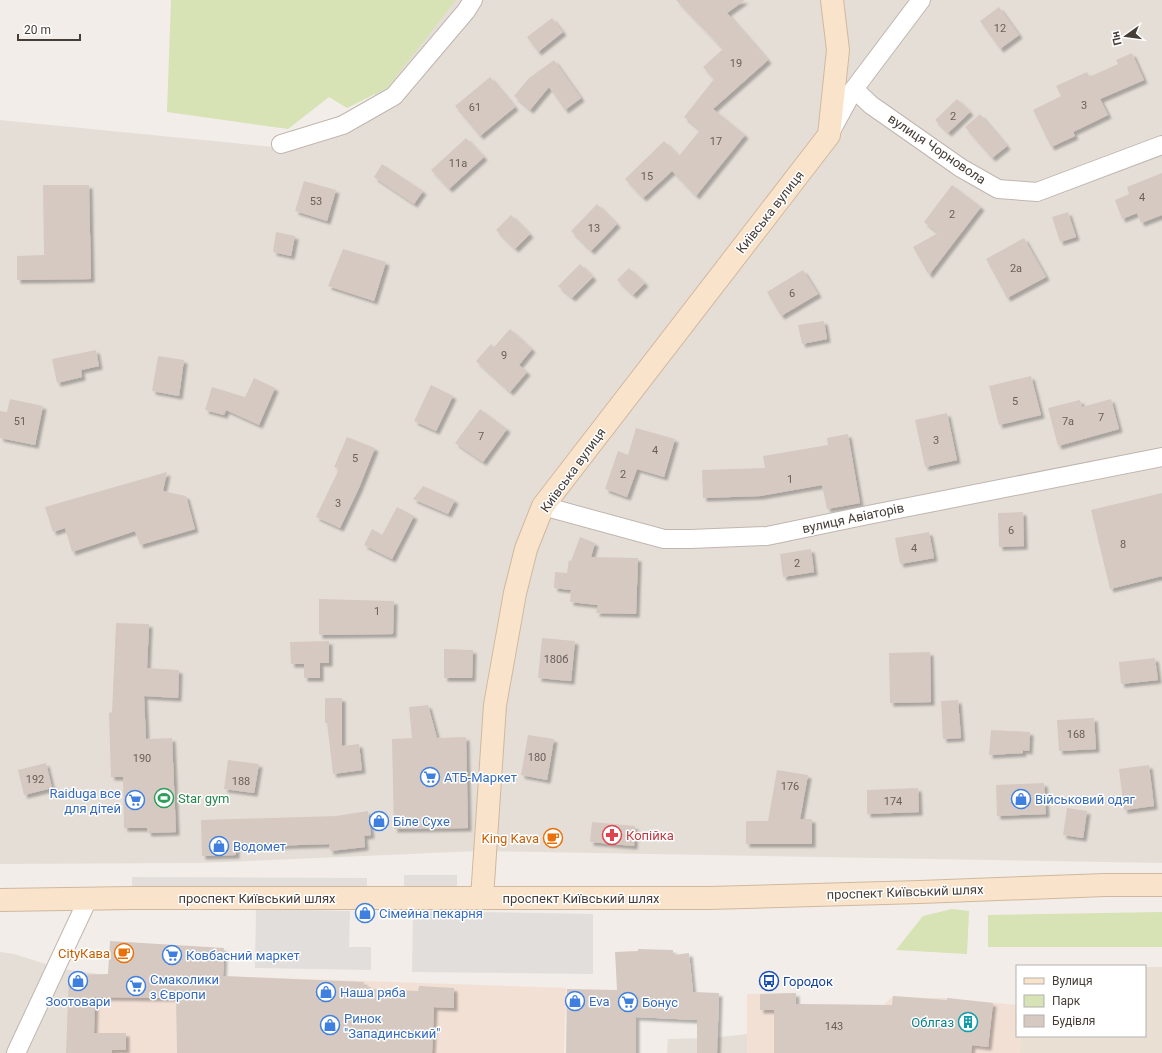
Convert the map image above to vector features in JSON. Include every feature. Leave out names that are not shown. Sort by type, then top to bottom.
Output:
[{"type":"main road","points":[[829,135],[838,50],[832,0]]},
{"type":"main road","name":"Київська вулиця","points":[[482,898],[495,705],[515,592],[526,549],[543,506],[829,135]]},
{"type":"main road","name":"проспект Київський шлях","points":[[0,900],[709,898],[1105,885],[1162,885]]},
{"type":"street","points":[[281,144],[343,125],[394,96],[466,11],[473,0]]},
{"type":"street","name":"Київська вулиця","points":[[829,135],[854,90],[921,0]]},
{"type":"street","name":"вулиця Чорновола","points":[[854,90],[871,104],[961,168],[998,189],[1037,192],[1162,145]]},
{"type":"street","name":"вулиця Авіаторів","points":[[543,506],[664,539],[767,536],[868,514],[1162,457]]},
{"type":"street","points":[[16,1053],[88,899]]},
{"type":"shaded area","points":[[438,0],[1162,0],[1162,863],[479,851],[201,863],[0,864],[0,120],[274,147],[368,105]]},
{"type":"shaded area","points":[[404,875],[457,875],[457,898],[404,898]]},
{"type":"shaded area","points":[[132,877],[367,878],[367,898],[132,898]]},
{"type":"shaded area","points":[[256,909],[350,911],[349,947],[371,947],[371,970],[255,968]]},
{"type":"shaded area","points":[[413,911],[593,914],[593,974],[412,972]]},
{"type":"shaded area","points":[[0,952],[14,954],[62,969],[99,974],[95,1053],[0,1053]]},
{"type":"shaded area","points":[[1146,967],[1162,967],[1162,1053],[1020,1053],[1021,1037],[1146,1037]]},
{"type":"shaded area","name":"Ринок \"Западинський\"","points":[[163,974],[566,988],[564,1053],[95,1053],[98,997]]},
{"type":"shaded area","points":[[796,993],[796,1004],[884,1005],[893,996],[947,998],[1016,1005],[1016,1037],[1021,1037],[1020,1053],[747,1053],[747,994]]},
{"type":"shaded area","points":[[747,1034],[747,1053],[667,1053],[668,1039],[711,1038]]},
{"type":"green space","points":[[171,0],[456,0],[387,88],[347,108],[329,97],[288,129],[167,112]]},
{"type":"green space","points":[[952,909],[969,911],[967,954],[896,950],[923,916]]},
{"type":"green space","points":[[1162,912],[1162,947],[988,947],[988,915]]},
{"type":"building","points":[[676,0],[745,0],[727,13],[768,60],[713,109],[745,135],[696,196],[672,171],[643,198],[625,179],[664,141],[679,156],[700,130],[684,117],[714,79],[703,67],[723,49]]},
{"type":"building","points":[[999,7],[1019,35],[1000,49],[980,21]]},
{"type":"building","points":[[552,18],[563,32],[538,52],[527,37]]},
{"type":"building","points":[[1132,53],[1144,80],[1100,99],[1108,115],[1073,132],[1075,136],[1051,147],[1033,110],[1061,96],[1056,86],[1087,72],[1089,77],[1118,64],[1116,60]]},
{"type":"building","points":[[554,60],[581,98],[565,110],[549,87],[530,110],[514,96],[529,78]]},
{"type":"building","points":[[490,77],[515,107],[480,136],[455,106]]},
{"type":"building","points":[[957,99],[970,112],[948,133],[935,120]]},
{"type":"building","points":[[980,114],[1007,146],[992,158],[965,127]]},
{"type":"building","points":[[466,138],[484,157],[449,189],[431,170]]},
{"type":"building","points":[[382,164],[423,191],[414,204],[374,177]]},
{"type":"building","points":[[1162,173],[1162,215],[1141,223],[1137,213],[1122,219],[1115,200],[1129,194],[1127,187]]},
{"type":"building","points":[[304,181],[336,190],[327,221],[295,211]]},
{"type":"building","points":[[43,185],[89,185],[91,279],[17,280],[17,256],[44,255]]},
{"type":"building","points":[[952,185],[981,207],[929,275],[913,247],[938,233],[924,222]]},
{"type":"building","points":[[597,204],[617,224],[591,251],[571,231]]},
{"type":"building","points":[[1068,212],[1076,237],[1060,242],[1052,217]]},
{"type":"building","points":[[511,215],[530,234],[515,249],[496,230]]},
{"type":"building","points":[[276,232],[295,236],[291,256],[273,252]]},
{"type":"building","points":[[1024,238],[1046,277],[1007,298],[986,259]]},
{"type":"building","points":[[343,249],[386,262],[374,301],[328,286]]},
{"type":"building","points":[[580,264],[593,277],[572,298],[558,286]]},
{"type":"building","points":[[629,268],[645,283],[633,295],[617,280]]},
{"type":"building","points":[[803,270],[818,294],[781,316],[767,292]]},
{"type":"building","points":[[824,321],[827,339],[802,344],[798,325]]},
{"type":"building","points":[[510,329],[532,349],[519,365],[527,372],[510,392],[476,361],[491,344],[494,347]]},
{"type":"building","points":[[96,350],[99,366],[81,370],[82,377],[57,383],[52,359]]},
{"type":"building","points":[[158,356],[184,360],[179,396],[152,391]]},
{"type":"building","points":[[1031,376],[1041,415],[999,425],[989,386]]},
{"type":"building","points":[[254,378],[275,388],[259,425],[226,410],[224,415],[205,410],[212,387],[245,397]]},
{"type":"building","points":[[431,385],[453,396],[436,431],[414,421]]},
{"type":"building","points":[[10,399],[43,406],[35,445],[0,438],[0,411],[7,412]]},
{"type":"building","points":[[1111,399],[1119,429],[1058,446],[1048,408],[1080,400],[1082,407]]},
{"type":"building","points":[[480,409],[507,429],[483,462],[455,443]]},
{"type":"building","points":[[947,413],[957,460],[925,467],[915,420]]},
{"type":"building","points":[[636,428],[675,439],[664,477],[637,469],[627,497],[605,489],[618,451],[628,455]]},
{"type":"building","points":[[848,434],[860,503],[827,509],[822,485],[760,496],[703,498],[702,470],[765,468],[763,456],[828,445],[827,438]]},
{"type":"building","points":[[347,437],[375,448],[359,488],[340,528],[316,517],[339,469],[334,467]]},
{"type":"building","points":[[167,472],[163,491],[186,496],[195,529],[140,545],[135,531],[72,552],[65,528],[53,532],[45,507]]},
{"type":"building","points":[[423,486],[455,500],[448,514],[413,499]]},
{"type":"building","points":[[1162,493],[1162,576],[1110,589],[1091,510]]},
{"type":"building","points":[[397,507],[414,516],[392,559],[364,545],[372,529],[382,535]]},
{"type":"building","points":[[1023,512],[1024,546],[999,547],[998,513]]},
{"type":"building","points":[[929,532],[934,558],[900,564],[895,538]]},
{"type":"building","points":[[580,537],[595,543],[591,557],[638,558],[636,614],[596,613],[598,605],[570,602],[571,590],[554,588],[555,572],[567,573],[569,560],[571,561]]},
{"type":"building","points":[[811,549],[814,572],[783,577],[780,554]]},
{"type":"building","points":[[319,599],[394,601],[393,634],[319,635]]},
{"type":"building","points":[[116,623],[149,624],[147,668],[179,670],[178,698],[144,696],[146,739],[172,738],[176,832],[148,833],[147,828],[124,828],[123,777],[111,777],[109,713],[112,712]]},
{"type":"building","points":[[542,638],[575,641],[571,681],[538,678]]},
{"type":"building","points":[[329,641],[329,663],[320,663],[320,678],[304,678],[304,664],[291,664],[290,642]]},
{"type":"building","points":[[444,649],[473,650],[472,678],[444,678]]},
{"type":"building","points":[[930,652],[931,702],[890,703],[889,653]]},
{"type":"building","points":[[1155,658],[1158,680],[1121,684],[1119,662]]},
{"type":"building","points":[[325,698],[342,698],[342,746],[359,744],[362,770],[333,774],[327,723],[325,723]]},
{"type":"building","points":[[958,700],[961,738],[943,739],[941,701]]},
{"type":"building","name":"АТБ-Маркет","points":[[428,705],[437,738],[466,737],[468,828],[394,829],[392,739],[412,738],[409,707]]},
{"type":"building","points":[[1094,718],[1096,749],[1059,751],[1057,720]]},
{"type":"building","points":[[991,730],[1030,732],[1029,751],[1023,750],[1023,753],[989,755]]},
{"type":"building","points":[[528,735],[554,739],[547,780],[521,775]]},
{"type":"building","points":[[228,760],[259,764],[254,793],[224,789]]},
{"type":"building","points":[[46,763],[52,788],[24,795],[18,770]]},
{"type":"building","points":[[1149,765],[1154,806],[1124,810],[1119,769]]},
{"type":"building","points":[[777,770],[808,775],[800,819],[812,819],[812,844],[746,844],[746,821],[768,821]]},
{"type":"building","name":"Військовий одяг","points":[[1044,783],[1046,814],[997,816],[996,785]]},
{"type":"building","points":[[918,788],[919,812],[867,814],[867,790]]},
{"type":"building","points":[[1067,808],[1087,811],[1083,838],[1063,835]]},
{"type":"building","points":[[368,811],[371,835],[364,836],[365,847],[330,851],[329,844],[236,847],[236,855],[202,856],[201,820],[336,816]]},
{"type":"building","name":"Копійка","points":[[592,822],[635,826],[634,846],[590,842]]},
{"type":"building","name":"Ринок \"Западинський\"","points":[[110,941],[224,948],[223,976],[364,982],[364,986],[371,987],[371,989],[418,991],[419,986],[454,988],[454,1008],[434,1007],[432,1053],[177,1053],[176,998],[95,997],[94,1033],[126,1033],[126,1050],[112,1050],[112,1053],[66,1053],[69,975],[108,974]]},
{"type":"building","points":[[638,949],[673,950],[673,955],[689,953],[693,992],[719,993],[717,1053],[697,1053],[697,1020],[636,1017],[636,1053],[566,1053],[567,989],[617,990],[615,952],[638,951]]},
{"type":"building","points":[[796,993],[796,1004],[892,1005],[893,996],[947,1000],[947,998],[993,1003],[988,1047],[972,1045],[971,1053],[774,1053],[774,1010],[760,1010],[760,994]]},
{"type":"place","name":"АТБ-Маркет","points":[[430,777]]},
{"type":"place","name":"Star gym","points":[[164,798]]},
{"type":"place","name":"Військовий одяг","points":[[1021,799]]},
{"type":"place","name":"Raiduga все для дітей","points":[[135,800]]},
{"type":"place","name":"Біле Сухе","points":[[379,821]]},
{"type":"place","name":"Копійка","points":[[612,835]]},
{"type":"place","name":"King Kava","points":[[553,838]]},
{"type":"place","name":"Водомет","points":[[219,846]]},
{"type":"place","name":"Сімейна пекарня","points":[[365,913]]},
{"type":"place","name":"CityКава","points":[[124,953]]},
{"type":"place","name":"Ковбасний маркет","points":[[172,955]]},
{"type":"place","name":"Зоотовари","points":[[78,981]]},
{"type":"place","name":"Городок","points":[[769,981]]},
{"type":"place","name":"Смаколики з Європи","points":[[136,986]]},
{"type":"place","name":"Наша ряба","points":[[326,992]]},
{"type":"place","name":"Eva","points":[[575,1001]]},
{"type":"place","name":"Бонус","points":[[628,1002]]},
{"type":"place","name":"Облгаз","points":[[968,1022]]},
{"type":"place","name":"Ринок \"Западинський\"","points":[[330,1025]]}]
